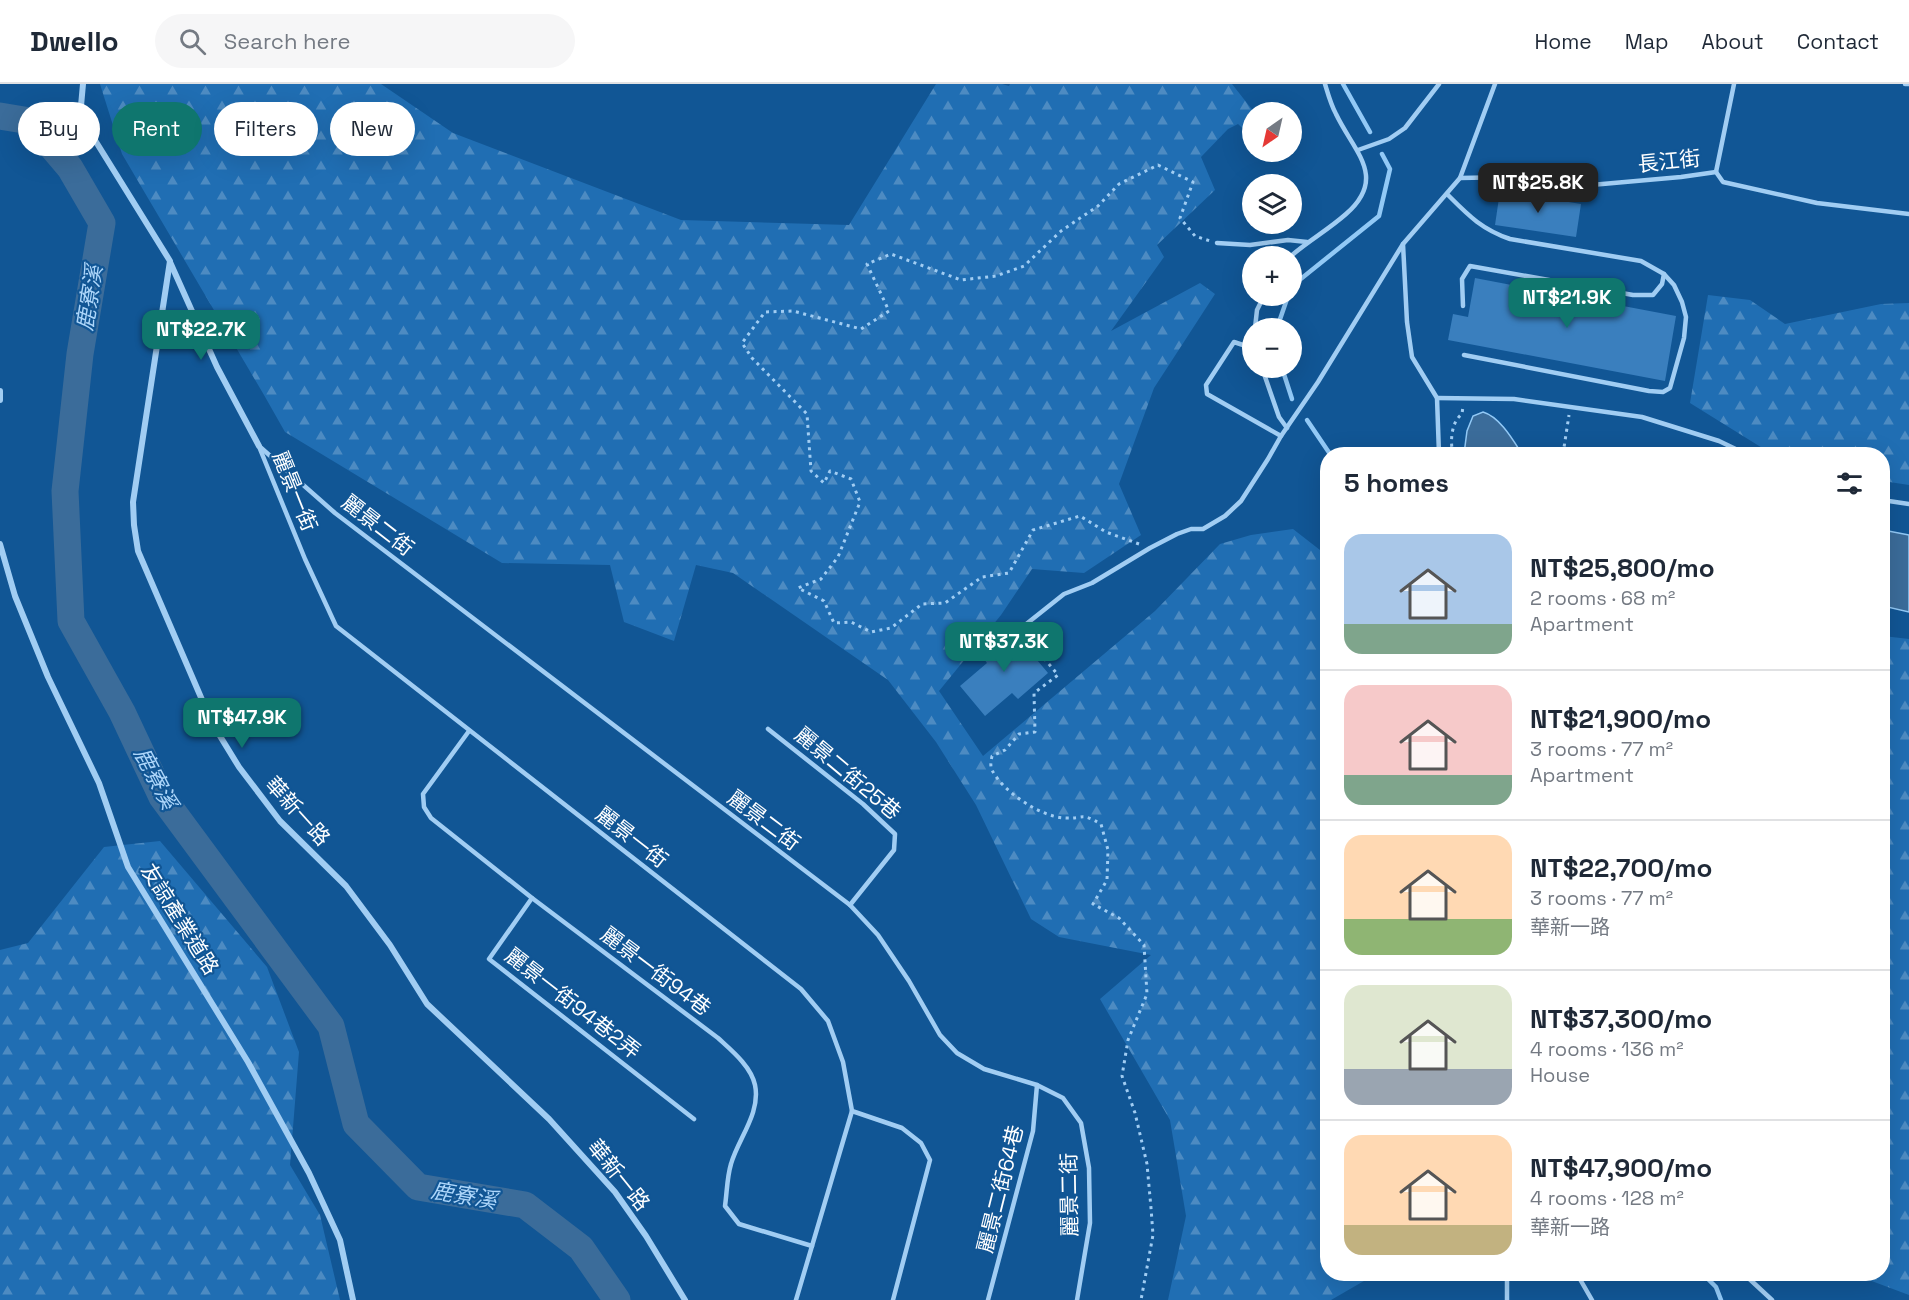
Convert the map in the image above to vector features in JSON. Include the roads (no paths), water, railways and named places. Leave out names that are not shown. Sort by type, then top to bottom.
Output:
[{"type":"street","points":[[83,84],[81,106],[93,137],[170,261],[217,368],[259,446]]},
{"type":"street","name":"華新一路","points":[[170,261],[133,502],[134,525],[138,551],[212,723],[239,767],[280,821],[346,886],[390,945],[427,1004],[549,1119],[615,1192],[646,1236],[685,1300]]},
{"type":"street","points":[[0,391],[0,400]]},
{"type":"street","name":"友諒產業道路","points":[[0,544],[15,596],[48,677],[99,783],[128,867],[248,1062],[309,1173],[340,1240],[353,1300]]},
{"type":"lane","points":[[1302,246],[1346,214],[1362,198],[1368,183],[1358,150],[1336,114],[1325,84]]},
{"type":"lane","points":[[1358,150],[1389,139],[1405,128],[1439,84]]},
{"type":"lane","points":[[1020,629],[1064,594],[1092,583],[1150,548],[1191,529],[1203,529],[1225,516],[1241,501],[1403,244],[1461,178],[1495,84]]},
{"type":"lane","points":[[1716,172],[1734,84]]},
{"type":"lane","name":"長江街","points":[[1461,178],[1511,177],[1580,186],[1716,172],[1723,182],[1817,203],[1909,214]]},
{"type":"lane","points":[[1447,194],[1490,232],[1510,239],[1641,261],[1664,274],[1674,285],[1686,317],[1684,338],[1670,388],[1663,392],[1464,355]]},
{"type":"lane","points":[[1217,243],[1250,245],[1288,240],[1307,242]]},
{"type":"lane","points":[[1403,244],[1407,322],[1412,357],[1437,399],[1439,447]]},
{"type":"lane","points":[[1463,306],[1462,279],[1470,266],[1633,295],[1653,295],[1662,284],[1664,274]]},
{"type":"lane","points":[[158,330],[178,320],[198,325]]},
{"type":"lane","points":[[1242,345],[1234,342],[1206,385],[1207,394],[1281,436]]},
{"type":"lane","points":[[1265,378],[1279,417],[1287,428]]},
{"type":"lane","points":[[1437,399],[1514,399],[1642,417],[1731,447]]},
{"type":"lane","name":"麗景一街","points":[[259,446],[305,559],[336,626],[801,989],[828,1021],[843,1062],[852,1111],[796,1300]]},
{"type":"lane","name":"麗景二街","points":[[259,446],[335,513],[850,905],[878,935],[909,981],[940,1035],[957,1053],[984,1069],[1037,1085],[1064,1098],[1081,1123],[1089,1168],[1090,1223],[1077,1300]]},
{"type":"lane","points":[[1890,501],[1909,504]]},
{"type":"lane","name":"麗景二街25巷","points":[[768,729],[863,804],[896,834],[894,850],[850,905]]},
{"type":"lane","name":"麗景一街94巷","points":[[469,731],[423,794],[424,807],[431,818],[532,898],[718,1038],[743,1062],[755,1083],[756,1100],[731,1164],[724,1206],[739,1224],[812,1246]]},
{"type":"lane","name":"麗景一街94巷2弄","points":[[532,898],[489,959],[694,1119]]},
{"type":"lane","name":"麗景二街64巷","points":[[988,1300],[1033,1131],[1037,1085]]},
{"type":"lane","points":[[852,1111],[902,1128],[921,1143],[930,1160],[892,1300]]},
{"type":"lane","points":[[1507,1281],[1507,1300]]},
{"type":"lane","points":[[1581,1281],[1592,1300]]},
{"type":"lane","points":[[1752,1281],[1772,1300]]},
{"type":"waterway","points":[[1343,84],[1370,132]]},
{"type":"waterway","name":"鹿寮溪","points":[[0,116],[30,121],[70,168],[102,223],[80,354],[65,491],[71,621],[122,712],[162,797],[331,1026],[356,1124],[418,1187],[525,1205],[581,1248],[617,1300]]},
{"type":"waterway","points":[[1302,278],[1379,216],[1390,169],[1382,154]]},
{"type":"waterway","points":[[1280,318],[1285,306]]},
{"type":"waterway","points":[[1285,378],[1292,399]]},
{"type":"waterway","points":[[1307,420],[1325,447]]},
{"type":"waterway","points":[[1710,1281],[1716,1287],[1721,1300]]}]
